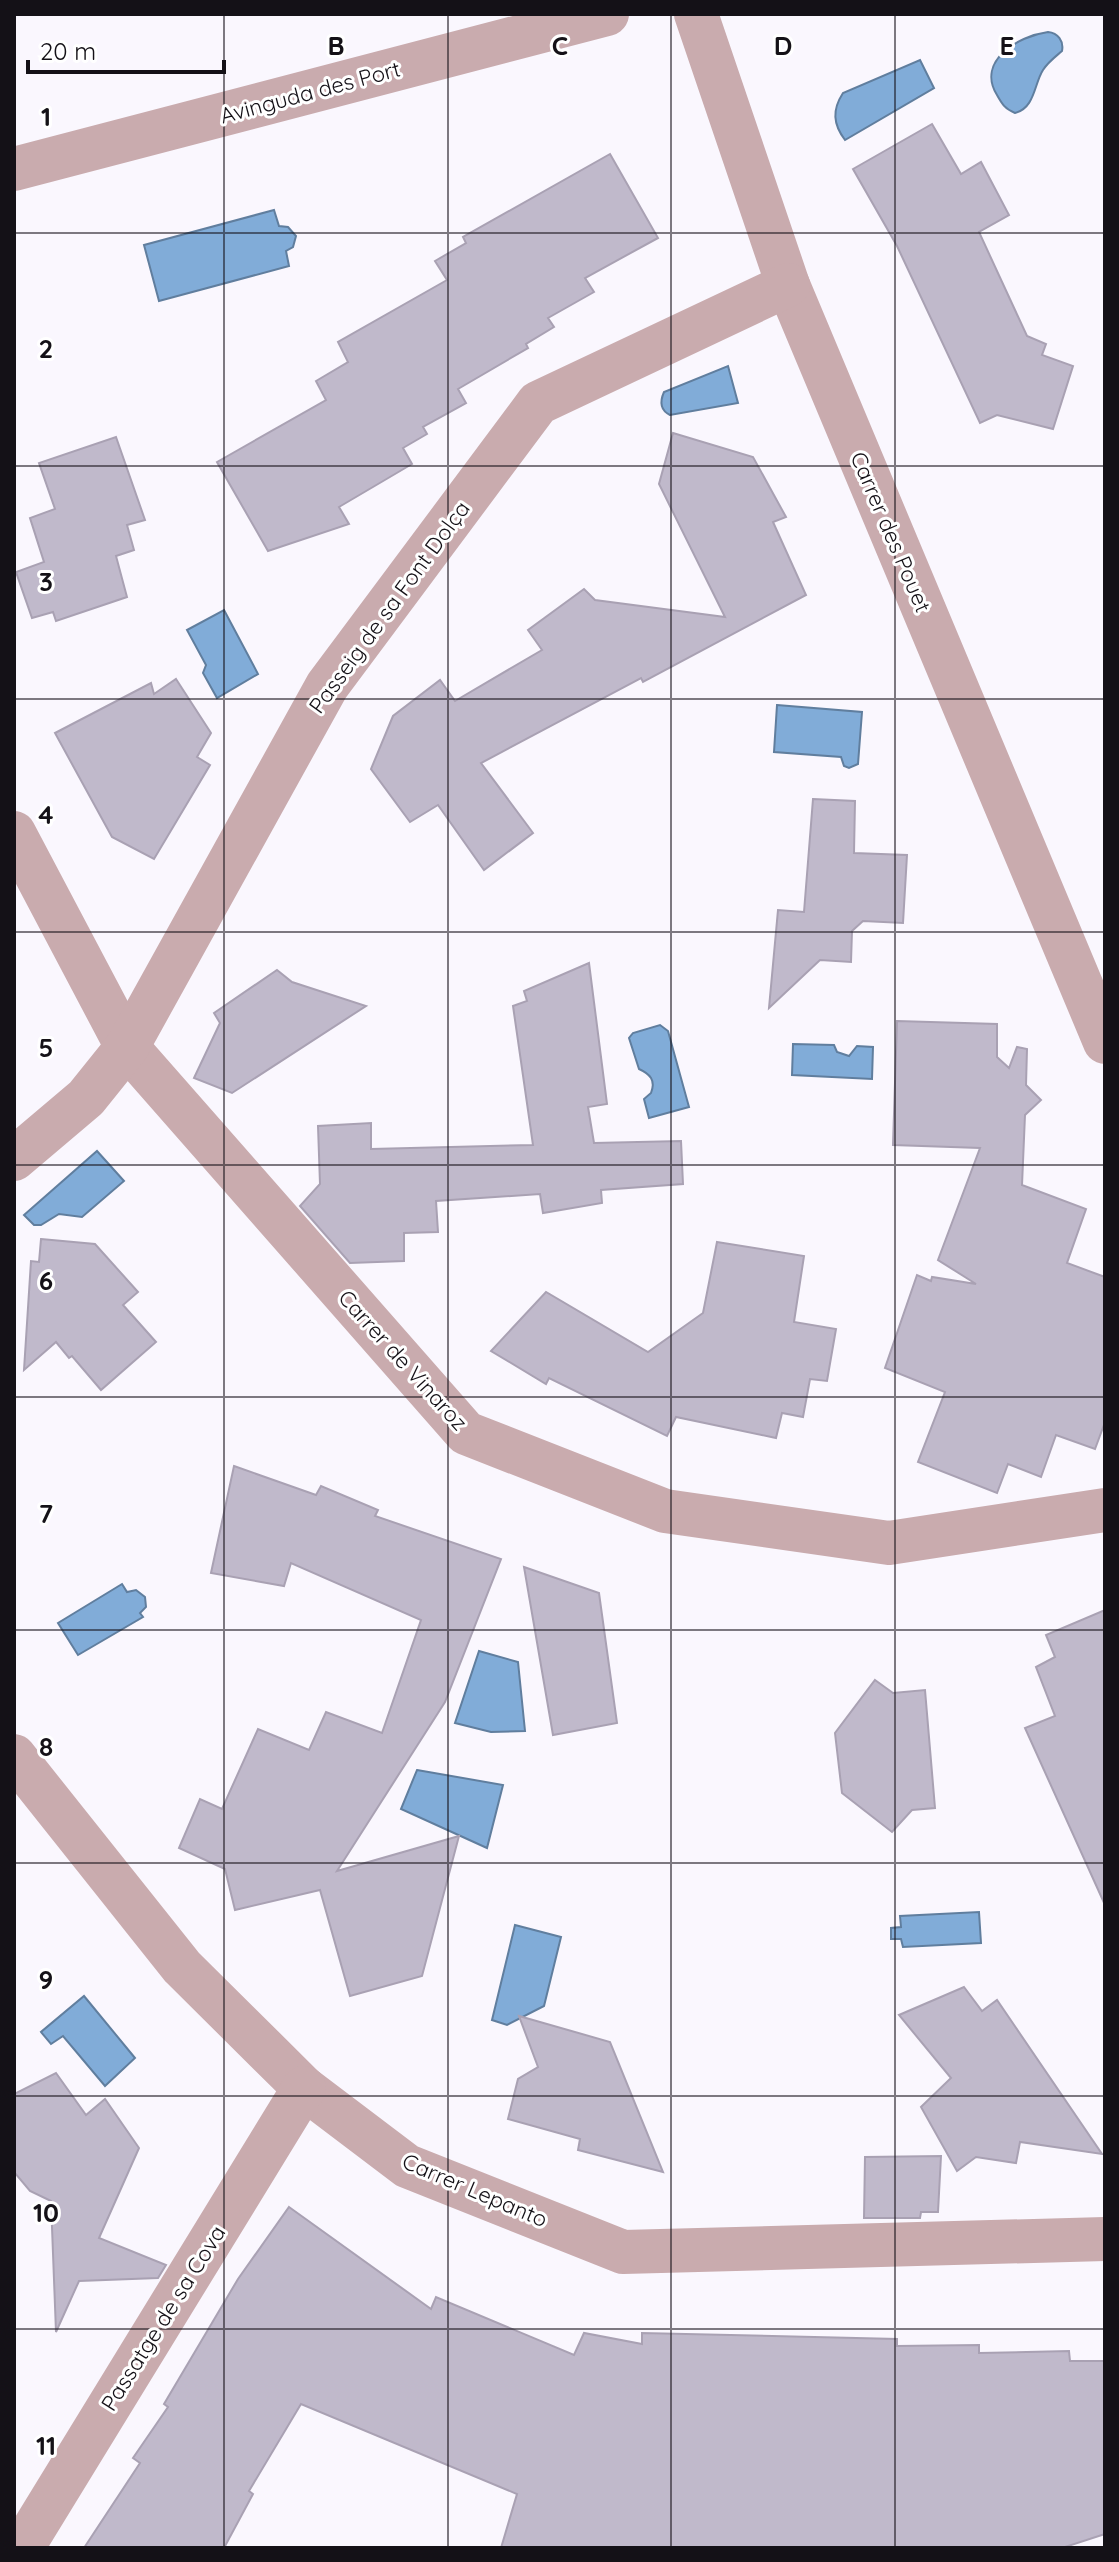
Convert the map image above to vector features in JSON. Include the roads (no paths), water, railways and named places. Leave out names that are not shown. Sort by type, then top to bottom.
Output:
[{"type":"street","name":"Avinguda des Port","points":[[14,169],[607,14]]},
{"type":"street","name":"Carrer des Pouet","points":[[696,14],[788,285],[1105,1042]]},
{"type":"street","name":"Passeig de sa Font Dolça","points":[[14,1159],[86,1098],[127,1047],[327,686],[538,403],[788,285]]},
{"type":"street","name":"Carrer de Vinaroz","points":[[14,833],[127,1047],[466,1433],[665,1511],[889,1543],[1105,1510]]},
{"type":"street","name":"Carrer Lepanto","points":[[14,1756],[182,1967],[304,2088],[407,2166],[623,2252],[1105,2239]]},
{"type":"street","name":"Passatge de sa Cova","points":[[22,2548],[304,2088]]},
{"type":"water","points":[[1048,32],[1060,38],[1062,51],[1043,70],[1027,106],[1015,113],[1002,104],[992,83],[996,61],[1013,45]]},
{"type":"water","points":[[920,60],[934,88],[845,140],[835,117],[843,93]]},
{"type":"water","points":[[274,210],[279,226],[288,227],[296,236],[293,247],[286,251],[289,266],[159,301],[144,245]]},
{"type":"water","points":[[728,366],[738,403],[670,415],[664,411],[664,392]]},
{"type":"water","points":[[224,610],[258,674],[217,698],[203,673],[206,665],[187,630]]},
{"type":"water","points":[[777,705],[862,712],[858,764],[849,768],[844,766],[841,757],[774,752]]},
{"type":"water","points":[[660,1025],[668,1031],[689,1107],[649,1118],[644,1099],[651,1093],[652,1081],[639,1069],[629,1038],[633,1033]]},
{"type":"water","points":[[793,1044],[834,1045],[837,1052],[849,1056],[857,1046],[873,1047],[872,1079],[792,1075]]},
{"type":"water","points":[[97,1151],[124,1181],[82,1217],[59,1214],[41,1225],[34,1225],[24,1215]]},
{"type":"water","points":[[122,1584],[127,1592],[136,1590],[145,1597],[146,1607],[140,1613],[143,1617],[78,1655],[58,1623]]},
{"type":"water","points":[[479,1651],[518,1662],[525,1731],[491,1732],[455,1723]]},
{"type":"water","points":[[417,1770],[503,1785],[487,1848],[401,1809]]},
{"type":"water","points":[[979,1912],[981,1943],[903,1947],[901,1939],[891,1939],[891,1928],[901,1927],[900,1916]]},
{"type":"water","points":[[515,1925],[561,1937],[544,2006],[507,2025],[492,2020]]},
{"type":"water","points":[[84,1996],[135,2058],[105,2086],[63,2036],[51,2044],[41,2032]]}]
